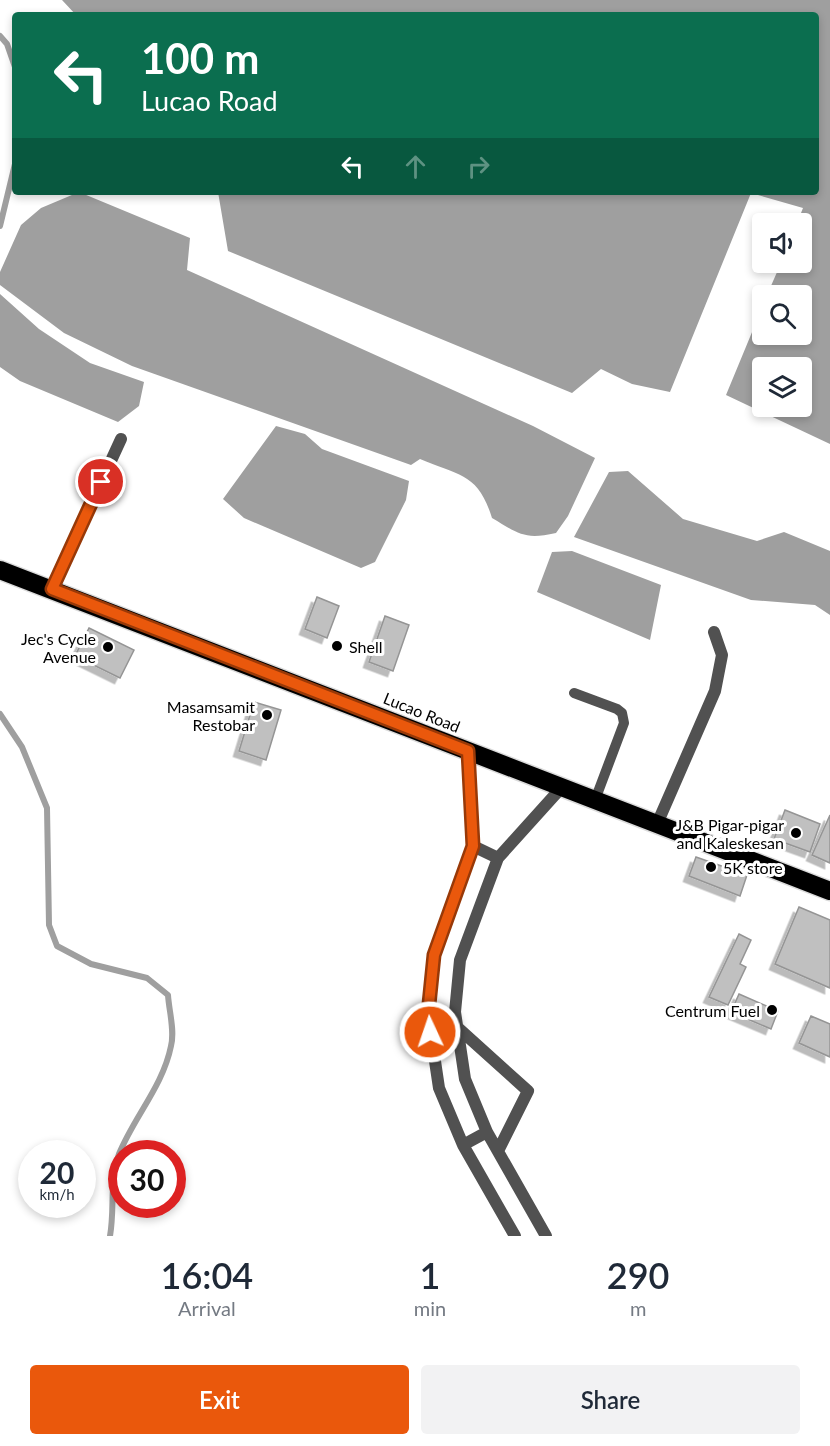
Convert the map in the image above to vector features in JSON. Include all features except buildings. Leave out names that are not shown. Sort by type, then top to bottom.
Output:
[{"type":"highway","name":"Lucao Road","points":[[0,570],[830,891]]},
{"type":"street","points":[[52,589],[121,439]]},
{"type":"street","points":[[657,824],[715,691],[722,655],[714,632]]},
{"type":"street","points":[[468,751],[473,846],[434,955],[428,1014],[439,1088],[463,1145],[515,1236]]},
{"type":"street","points":[[546,1236],[487,1132],[465,1079],[455,1012],[460,960],[498,858],[562,787]]},
{"type":"street","points":[[473,846],[498,858]]},
{"type":"street","points":[[457,1027],[528,1091],[498,1151]]},
{"type":"street","points":[[463,1145],[487,1132]]},
{"type":"lane","points":[[574,693],[622,713],[624,723],[596,800]]},
{"type":"shaded area","points":[[62,0],[830,0],[830,444],[773,417],[812,417],[812,357],[752,357],[752,407],[726,395],[752,332],[752,345],[812,345],[812,285],[771,285],[777,273],[812,273],[812,213],[801,213],[803,208],[758,195],[819,195],[819,12],[73,12]]},
{"type":"shaded area","points":[[72,195],[86,195],[190,238],[187,270],[533,426],[595,458],[568,516],[556,533],[536,536],[522,534],[492,518],[487,503],[474,484],[457,473],[420,459],[411,465],[132,366],[64,333],[0,285],[0,272],[21,225],[41,208]]},
{"type":"shaded area","points":[[219,195],[750,195],[670,392],[632,384],[601,369],[572,393],[228,251]]},
{"type":"shaded area","points":[[0,294],[39,329],[90,363],[144,382],[139,406],[118,422],[20,381],[0,367]]},
{"type":"shaded area","points":[[276,426],[305,434],[322,449],[409,481],[406,500],[375,562],[361,568],[244,518],[223,499]]},
{"type":"shaded area","points":[[628,471],[683,519],[757,541],[784,532],[830,551],[830,615],[815,605],[751,600],[574,537],[609,472]]},
{"type":"shaded area","points":[[572,551],[661,585],[650,640],[537,592],[552,552]]},
{"type":"waterway","points":[[0,36],[7,44],[12,58]]},
{"type":"waterway","points":[[0,226],[12,176]]},
{"type":"waterway","points":[[0,714],[22,747],[47,808],[49,925],[57,946],[91,964],[147,978],[168,995],[172,1027],[171,1046],[162,1075],[119,1154],[114,1174],[110,1236]]},
{"type":"place","name":"Shell","points":[[337,646]]},
{"type":"place","name":"Jec's Cycle Avenue","points":[[108,647]]},
{"type":"place","name":"Masamsamit Restobar","points":[[267,715]]},
{"type":"place","name":"J&B Pigar-pigar and Kaleskesan","points":[[796,833]]},
{"type":"place","name":"5K store","points":[[711,867]]},
{"type":"place","name":"Centrum Fuel","points":[[772,1010]]},
{"type":"route","points":[[101,482],[52,589],[468,751],[473,846],[434,955],[428,1014],[430,1032]]}]
